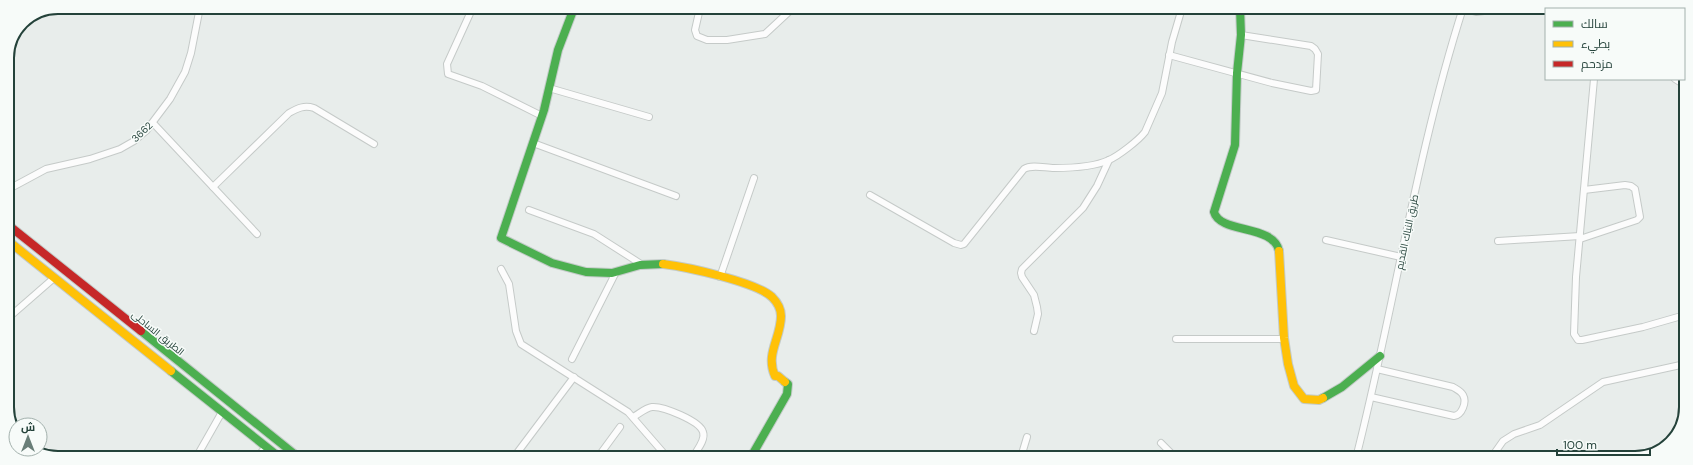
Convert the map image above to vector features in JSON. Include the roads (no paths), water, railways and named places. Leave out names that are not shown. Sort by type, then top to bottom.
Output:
[{"type":"main road","points":[[572,14],[558,50],[542,116],[502,238],[550,264],[565,268],[600,273],[616,272],[631,265],[665,264],[693,269],[746,284],[760,290],[774,299],[780,310],[780,321],[770,366],[775,376],[788,384],[787,394],[754,451]]},
{"type":"main road","points":[[1240,14],[1241,35],[1237,73],[1234,145],[1214,212],[1217,218],[1269,238],[1278,246],[1288,371],[1298,394],[1304,400],[1312,401],[1320,399],[1338,388],[1380,356]]},
{"type":"main road","name":"الطريق الساحلى","points":[[14,229],[291,451]]},
{"type":"main road","points":[[14,246],[272,451]]},
{"type":"street","name":"3662","points":[[14,187],[46,169],[120,149],[134,141],[146,130],[153,123],[170,99],[185,72],[191,53],[199,14]]},
{"type":"street","points":[[470,14],[447,64],[448,74],[482,86],[542,116]]},
{"type":"street","points":[[699,14],[695,30],[697,36],[707,40],[727,40],[765,34],[787,14]]},
{"type":"street","points":[[870,195],[954,243],[961,245],[964,244],[1024,169],[1030,167],[1055,168],[1082,166],[1109,160],[1135,142],[1145,132],[1162,93],[1168,55],[1180,14]]},
{"type":"street","name":"طريق النباك القديم","points":[[1358,451],[1438,94],[1462,14]]},
{"type":"street","points":[[1168,55],[1311,91],[1316,90],[1318,54],[1311,46],[1241,35]]},
{"type":"street","points":[[1594,80],[1580,238],[1574,334],[1578,340],[1643,327],[1679,317]]},
{"type":"street","points":[[549,88],[649,118]]},
{"type":"street","points":[[213,187],[289,113],[298,108],[306,106],[314,108],[374,144]]},
{"type":"street","points":[[153,123],[257,234]]},
{"type":"street","points":[[533,143],[676,196]]},
{"type":"street","points":[[1034,331],[1038,307],[1034,295],[1022,277],[1022,269],[1083,208],[1097,186],[1109,160]]},
{"type":"street","points":[[720,277],[754,178]]},
{"type":"street","points":[[1498,241],[1580,238],[1637,220],[1640,217],[1634,188],[1631,186],[1625,185],[1584,190]]},
{"type":"street","points":[[529,210],[594,234],[641,264]]},
{"type":"street","points":[[1326,240],[1401,257]]},
{"type":"street","points":[[501,269],[509,284],[516,331],[521,344],[628,412],[662,451]]},
{"type":"street","points":[[572,359],[616,272]]},
{"type":"street","points":[[14,313],[54,278]]},
{"type":"street","points":[[1176,339],[1285,339]]},
{"type":"street","points":[[1496,451],[1503,441],[1514,434],[1540,425],[1603,382],[1679,365]]},
{"type":"street","points":[[1371,397],[1454,416],[1461,413],[1464,398],[1462,393],[1453,387],[1377,369]]},
{"type":"street","points":[[518,451],[574,377]]},
{"type":"street","points":[[633,417],[645,409],[652,407],[685,417],[703,432],[704,438],[696,451]]},
{"type":"street","points":[[200,451],[222,412]]},
{"type":"street","points":[[602,451],[620,427]]},
{"type":"street","points":[[1023,451],[1027,437]]},
{"type":"street","points":[[1161,443],[1169,451]]},
{"type":"street","points":[[262,451],[266,446]]}]
